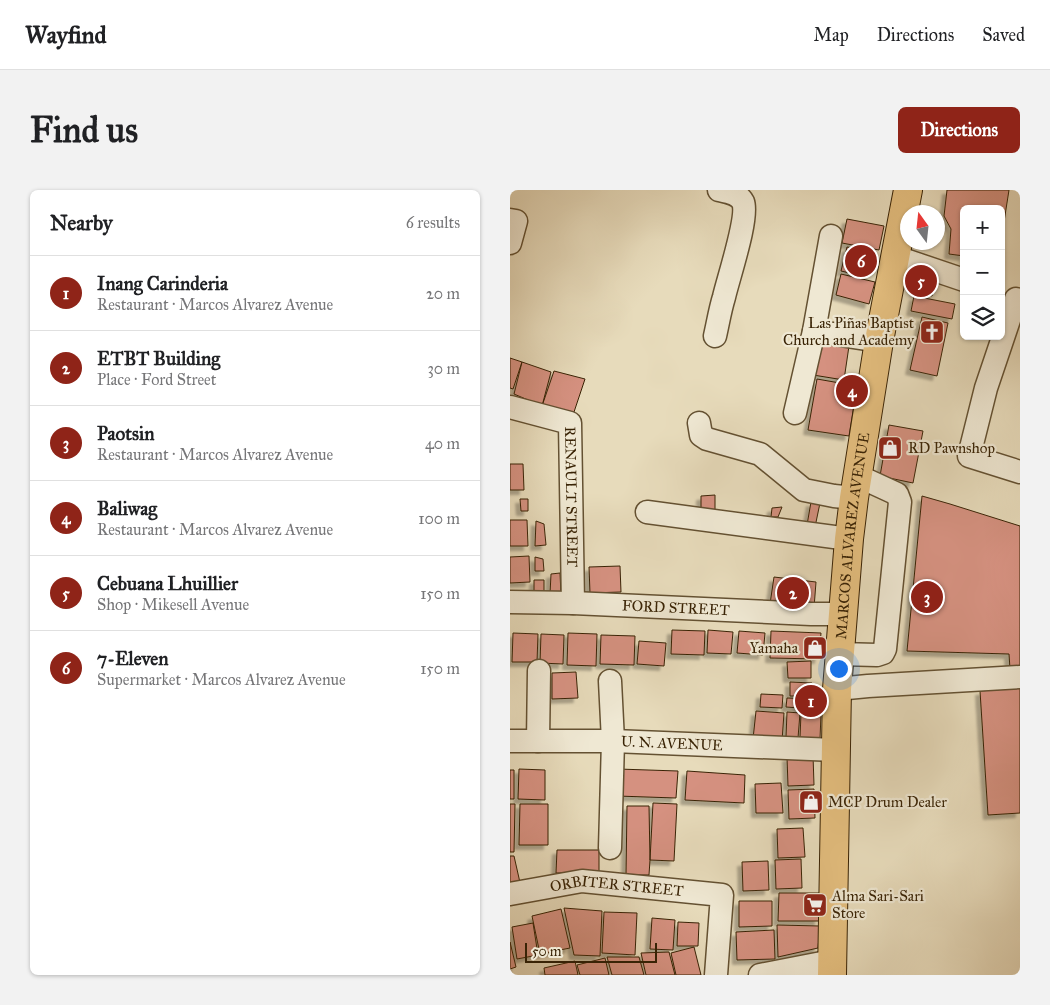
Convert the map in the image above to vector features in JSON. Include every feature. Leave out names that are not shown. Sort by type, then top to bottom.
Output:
[{"type":"main road","name":"MARCOS ALVAREZ AVENUE","points":[[832,968],[837,689],[849,539],[880,341],[908,190]]},
{"type":"street","points":[[715,336],[745,212],[742,201],[734,194],[719,190]]},
{"type":"street","points":[[510,243],[513,220]]},
{"type":"street","points":[[794,413],[814,331],[831,236]]},
{"type":"street","points":[[896,257],[960,279]]},
{"type":"street","points":[[1012,298],[969,456],[1020,472]]},
{"type":"street","points":[[814,331],[880,341]]},
{"type":"street","name":"RENAULT STREET","points":[[510,407],[570,423],[573,603]]},
{"type":"street","points":[[699,423],[702,435],[707,439],[760,454],[804,490],[834,496],[856,487],[896,494],[900,502],[885,649],[883,653],[878,655],[839,654]]},
{"type":"street","points":[[647,512],[849,539]]},
{"type":"street","name":"FORD STREET","points":[[510,602],[842,614]]},
{"type":"street","points":[[538,741],[539,671]]},
{"type":"street","points":[[837,689],[1020,677]]},
{"type":"street","points":[[610,681],[613,741],[610,848]]},
{"type":"street","name":"U. N. AVENUE","points":[[510,741],[613,741],[835,750]]},
{"type":"street","name":"ORBITER STREET","points":[[510,894],[582,881],[722,895],[716,975]]},
{"type":"street","points":[[760,975],[832,968]]},
{"type":"building","points":[[947,190],[1009,190],[1005,216],[1005,205],[960,205],[960,255],[949,254],[951,229],[945,218]]},
{"type":"building","points":[[847,219],[884,226],[879,250],[842,243]]},
{"type":"building","points":[[847,247],[869,251],[863,276],[841,271]]},
{"type":"building","points":[[920,271],[937,275],[932,296],[915,292]]},
{"type":"building","points":[[841,274],[875,282],[869,304],[836,295]]},
{"type":"building","points":[[914,296],[955,304],[952,319],[911,311]]},
{"type":"building","points":[[922,317],[948,323],[937,376],[910,370]]},
{"type":"building","points":[[818,342],[849,346],[844,380],[813,375]]},
{"type":"building","points":[[510,358],[522,362],[513,389],[510,388]]},
{"type":"building","points":[[522,362],[551,372],[542,406],[514,394]]},
{"type":"building","points":[[554,371],[585,379],[574,412],[542,406]]},
{"type":"building","points":[[817,379],[857,386],[849,436],[808,430]]},
{"type":"building","points":[[889,425],[923,431],[913,483],[880,476]]},
{"type":"building","points":[[510,464],[523,464],[524,490],[510,490]]},
{"type":"building","points":[[715,495],[715,513],[701,513],[701,496]]},
{"type":"building","points":[[922,496],[1020,526],[1020,668],[1010,669],[1009,654],[907,651]]},
{"type":"building","points":[[520,499],[528,499],[528,511],[521,511]]},
{"type":"building","points":[[811,502],[820,503],[815,527],[807,525]]},
{"type":"building","points":[[782,507],[778,517],[771,517],[772,508]]},
{"type":"building","points":[[510,520],[527,520],[528,546],[510,546]]},
{"type":"building","points":[[536,521],[544,524],[546,545],[535,546]]},
{"type":"building","points":[[529,556],[530,582],[510,583],[510,557]]},
{"type":"building","points":[[535,557],[543,559],[544,571],[535,571]]},
{"type":"building","points":[[620,566],[621,592],[590,593],[589,567]]},
{"type":"building","points":[[560,573],[561,595],[550,594],[551,574]]},
{"type":"building","points":[[774,577],[816,582],[814,608],[770,604]]},
{"type":"building","points":[[534,580],[544,580],[544,595],[534,593]]},
{"type":"building","points":[[672,630],[705,631],[704,655],[671,654]]},
{"type":"building","points":[[708,630],[733,632],[731,654],[707,653]]},
{"type":"building","points":[[739,631],[765,633],[763,655],[737,653]]},
{"type":"building","points":[[771,631],[821,633],[819,659],[770,658]]},
{"type":"building","points":[[513,633],[538,634],[537,662],[512,662]]},
{"type":"building","points":[[568,633],[597,634],[596,666],[567,665]]},
{"type":"building","points":[[541,634],[564,635],[563,664],[540,663]]},
{"type":"building","points":[[601,635],[635,636],[634,665],[600,664]]},
{"type":"building","points":[[639,641],[666,643],[664,666],[637,664]]},
{"type":"building","points":[[811,661],[811,678],[788,678],[787,662]]},
{"type":"building","points":[[576,672],[578,698],[552,699],[552,673]]},
{"type":"building","points":[[790,682],[812,683],[812,696],[790,696]]},
{"type":"building","points":[[1020,688],[1020,813],[988,815],[980,691]]},
{"type":"building","points":[[761,694],[783,695],[782,708],[760,707]]},
{"type":"building","points":[[787,698],[813,699],[813,709],[786,707]]},
{"type":"building","points":[[756,711],[784,713],[782,741],[753,739]]},
{"type":"building","points":[[787,712],[800,713],[798,738],[786,737]]},
{"type":"building","points":[[801,713],[821,714],[820,739],[800,738]]},
{"type":"building","points":[[813,755],[814,785],[788,786],[787,757]]},
{"type":"building","points":[[519,769],[545,770],[545,800],[518,799]]},
{"type":"building","points":[[618,769],[678,771],[676,798],[617,796]]},
{"type":"building","points":[[510,770],[514,770],[514,799],[510,799]]},
{"type":"building","points":[[687,771],[745,775],[744,803],[685,800]]},
{"type":"building","points":[[781,783],[783,813],[756,813],[755,784]]},
{"type":"building","points":[[814,789],[815,818],[789,819],[788,790]]},
{"type":"building","points":[[653,803],[677,804],[674,861],[650,860]]},
{"type":"building","points":[[510,804],[515,804],[514,852],[510,852]]},
{"type":"building","points":[[520,804],[548,804],[548,845],[519,845]]},
{"type":"building","points":[[627,806],[649,806],[649,875],[626,875]]},
{"type":"building","points":[[803,828],[805,857],[778,858],[777,829]]},
{"type":"building","points":[[557,850],[599,850],[599,873],[556,873]]},
{"type":"building","points":[[510,856],[514,856],[521,887],[510,889]]},
{"type":"building","points":[[801,859],[802,888],[776,889],[775,860]]},
{"type":"building","points":[[768,861],[769,890],[743,891],[742,862]]},
{"type":"building","points":[[779,893],[819,893],[819,921],[778,921]]},
{"type":"building","points":[[739,901],[772,901],[772,926],[739,927]]},
{"type":"building","points":[[564,908],[602,911],[600,956],[574,955]]},
{"type":"building","points":[[561,909],[570,948],[540,954],[532,916]]},
{"type":"building","points":[[604,912],[637,913],[635,955],[602,953]]},
{"type":"building","points":[[652,918],[675,920],[673,950],[650,949]]},
{"type":"building","points":[[678,922],[699,923],[698,946],[677,946]]},
{"type":"building","points":[[533,923],[538,955],[517,959],[512,927]]},
{"type":"building","points":[[777,925],[820,926],[818,948],[778,957]]},
{"type":"building","points":[[774,930],[775,959],[737,960],[736,932]]},
{"type":"building","points":[[510,942],[516,967],[510,969]]},
{"type":"building","points":[[694,947],[701,975],[676,975],[671,953]]},
{"type":"building","points":[[669,952],[675,975],[646,975],[641,953]]},
{"type":"building","points":[[607,957],[639,957],[644,975],[612,975]]},
{"type":"building","points":[[605,958],[609,975],[580,975],[577,965]]},
{"type":"building","points":[[575,961],[578,975],[545,975],[544,968]]},
{"type":"place","name":"7-Eleven","points":[[861,261]]},
{"type":"place","name":"Cebuana Lhuillier","points":[[921,281]]},
{"type":"place","name":"Las Piñas Baptist Church and Academy","points":[[932,332]]},
{"type":"place","name":"Baliwag","points":[[852,391]]},
{"type":"place","name":"RD Pawnshop","points":[[890,448]]},
{"type":"place","name":"ETBT Building","points":[[793,593]]},
{"type":"place","name":"Paotsin","points":[[927,597]]},
{"type":"place","name":"Yamaha","points":[[815,648]]},
{"type":"place","name":"Inang Carinderia","points":[[811,701]]},
{"type":"place","name":"MCP Drum Dealer","points":[[811,802]]},
{"type":"place","name":"Alma Sari-Sari Store","points":[[815,905]]}]
